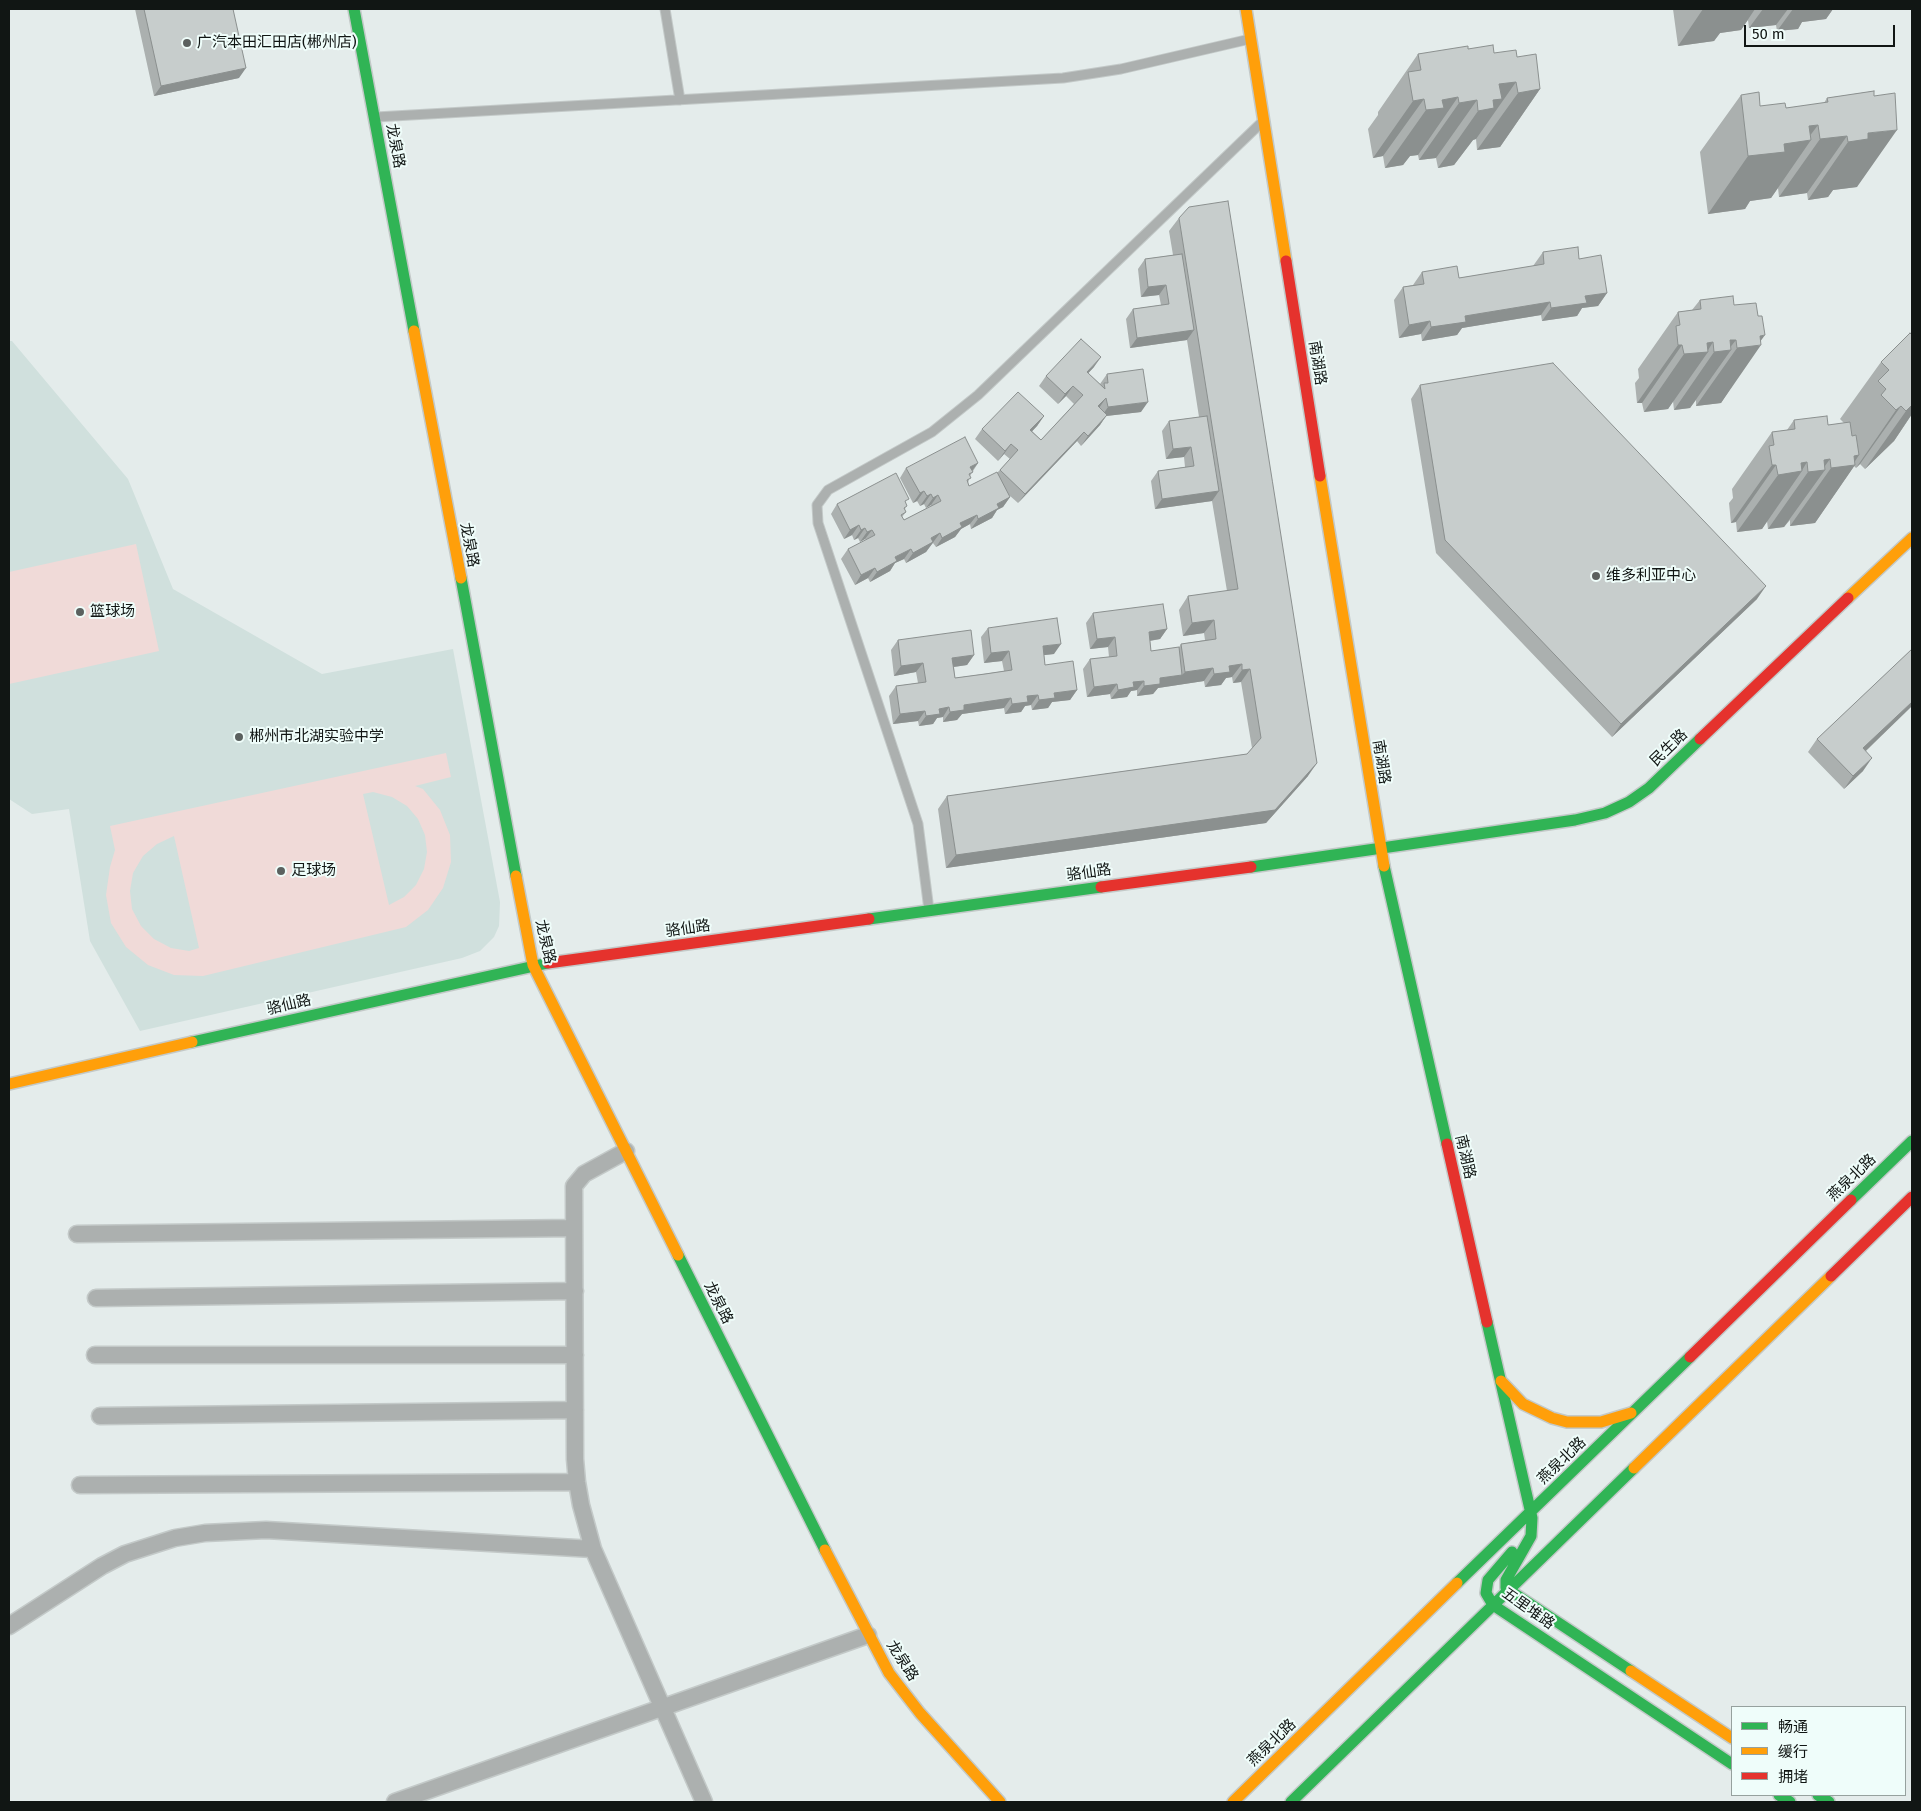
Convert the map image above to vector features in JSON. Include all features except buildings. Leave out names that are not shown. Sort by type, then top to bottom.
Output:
[{"type":"main road","name":"龙泉路","points":[[354,9],[533,965],[868,1635],[889,1673],[920,1713],[1000,1802]]},
{"type":"main road","name":"南湖路","points":[[1246,9],[1380,848],[1531,1512]]},
{"type":"main road","name":"民生路","points":[[1380,848],[1575,820],[1604,813],[1629,802],[1649,788],[1912,538]]},
{"type":"main road","name":"骆仙路","points":[[9,1084],[533,965],[1380,848]]},
{"type":"main road","name":"燕泉北路","points":[[1233,1802],[1912,1141]]},
{"type":"main road","points":[[1291,1802],[1912,1197]]},
{"type":"main road","points":[[1501,1381],[1523,1404],[1552,1418],[1567,1422],[1601,1422],[1634,1412]]},
{"type":"main road","name":"五里堆路","points":[[1531,1512],[1532,1536],[1506,1580],[1508,1591],[1731,1737]]},
{"type":"main road","name":"五里堆路","points":[[1531,1512],[1531,1530],[1488,1580],[1486,1593],[1493,1605],[1731,1763]]},
{"type":"street","points":[[626,1152],[584,1174],[576,1181],[574,1228],[577,1482],[593,1549],[704,1802]]},
{"type":"street","points":[[77,1234],[574,1228]]},
{"type":"street","points":[[96,1298],[575,1292]]},
{"type":"street","points":[[95,1355],[575,1355]]},
{"type":"street","points":[[100,1416],[575,1410]]},
{"type":"street","points":[[80,1485],[577,1482]]},
{"type":"street","points":[[9,1626],[102,1566],[118,1558],[150,1545],[205,1533],[266,1530],[593,1549]]},
{"type":"street","points":[[395,1802],[868,1635]]},
{"type":"lane","points":[[665,9],[680,100]]},
{"type":"lane","points":[[374,118],[1078,76],[1121,69],[1250,39]]},
{"type":"lane","points":[[929,911],[918,824],[818,523],[817,505],[828,490],[932,432],[978,396],[1263,121]]},
{"type":"shaded area","name":"郴州市北湖实验中学","points":[[9,341],[12,341],[128,479],[173,589],[322,674],[453,649],[500,902],[499,926],[494,937],[480,951],[462,958],[140,1031],[90,941],[69,809],[32,814],[9,799]]},
{"type":"shaded area","name":"篮球场","points":[[136,544],[159,651],[9,684],[9,572]]},
{"type":"shaded area","points":[[446,753],[451,777],[415,786],[423,789],[440,810],[450,835],[451,862],[443,888],[428,910],[406,927],[203,976],[174,975],[148,965],[126,947],[111,923],[106,895],[110,867],[115,850],[110,826]],"holes":[[[373,792],[392,797],[407,806],[418,819],[425,835],[427,852],[424,869],[416,885],[404,897],[389,905],[363,794]],[[174,836],[199,948],[189,951],[171,948],[154,939],[141,926],[132,909],[130,891],[133,873],[143,856],[157,844]]]},
{"type":"traffic: fast","points":[[354,9],[414,331]]},
{"type":"traffic: fast","points":[[461,578],[516,876]]},
{"type":"traffic: fast","points":[[1251,867],[1575,820],[1605,813],[1629,802],[1649,788],[1700,739]]},
{"type":"traffic: fast","points":[[1384,866],[1447,1144]]},
{"type":"traffic: fast","points":[[869,919],[1101,887]]},
{"type":"traffic: fast","points":[[192,1042],[548,963]]},
{"type":"traffic: fast","points":[[1851,1200],[1912,1141]]},
{"type":"traffic: fast","points":[[678,1255],[825,1550]]},
{"type":"traffic: fast","points":[[1487,1322],[1532,1518],[1531,1536],[1506,1580],[1506,1588],[1631,1671]]},
{"type":"traffic: fast","points":[[1457,1583],[1690,1357]]},
{"type":"traffic: fast","points":[[1291,1802],[1634,1468]]},
{"type":"traffic: fast","points":[[1512,1552],[1488,1580],[1486,1593],[1493,1605],[1731,1763]]},
{"type":"traffic: fast","points":[[1781,1796],[1790,1802]]},
{"type":"traffic: fast","points":[[1820,1796],[1829,1802]]},
{"type":"traffic: slow","points":[[1246,9],[1286,261]]},
{"type":"traffic: slow","points":[[414,331],[461,578]]},
{"type":"traffic: slow","points":[[1320,476],[1384,866]]},
{"type":"traffic: slow","points":[[1848,598],[1912,538]]},
{"type":"traffic: slow","points":[[516,876],[533,965],[678,1255]]},
{"type":"traffic: slow","points":[[9,1084],[192,1042]]},
{"type":"traffic: slow","points":[[1634,1468],[1831,1276]]},
{"type":"traffic: slow","points":[[1501,1381],[1523,1404],[1552,1418],[1567,1422],[1601,1422],[1631,1413]]},
{"type":"traffic: slow","points":[[825,1550],[889,1673],[920,1713],[1000,1802]]},
{"type":"traffic: slow","points":[[1233,1802],[1457,1583]]},
{"type":"traffic: slow","points":[[1631,1671],[1731,1737]]},
{"type":"traffic: jam","points":[[1286,261],[1320,476]]},
{"type":"traffic: jam","points":[[1700,739],[1848,598]]},
{"type":"traffic: jam","points":[[1101,887],[1251,867]]},
{"type":"traffic: jam","points":[[548,963],[869,919]]},
{"type":"traffic: jam","points":[[1447,1144],[1487,1322]]},
{"type":"traffic: jam","points":[[1831,1276],[1912,1197]]},
{"type":"traffic: jam","points":[[1690,1357],[1851,1200]]},
{"type":"place","name":"广汽本田汇田店(郴州店)","points":[[187,43]]},
{"type":"place","name":"维多利亚中心","points":[[1596,576]]},
{"type":"place","name":"篮球场","points":[[80,612]]},
{"type":"place","name":"郴州市北湖实验中学","points":[[239,737]]},
{"type":"place","name":"足球场","points":[[281,871]]}]
